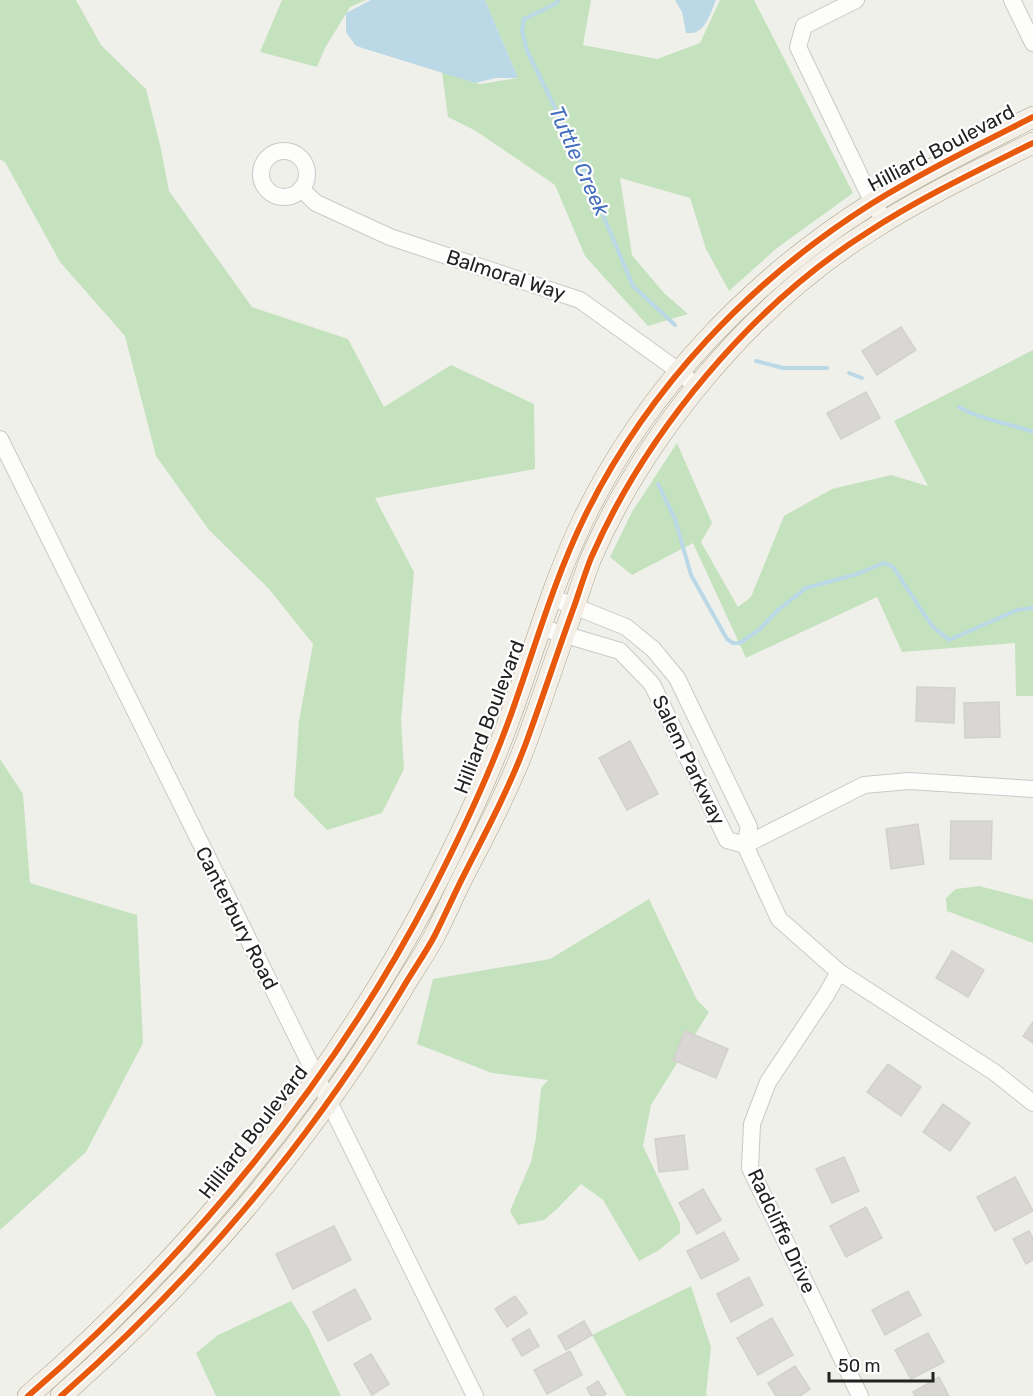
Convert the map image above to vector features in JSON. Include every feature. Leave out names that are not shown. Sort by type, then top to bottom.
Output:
[{"type":"main road","name":"Hilliard Boulevard","points":[[28,1396],[119,1311],[199,1227],[285,1122],[349,1032],[429,897],[495,756],[526,671],[539,627],[586,514],[629,440],[680,372],[705,341],[802,252],[873,203],[925,173],[1033,117]]},
{"type":"main road","name":"Hilliard Boulevard","points":[[61,1396],[150,1313],[207,1252],[265,1185],[373,1038],[434,936],[492,820],[524,749],[591,559],[627,488],[649,452],[697,387],[723,357],[826,260],[885,221],[955,182],[1033,143]]},
{"type":"street","points":[[856,0],[804,26],[798,47],[873,203],[885,221]]},
{"type":"street","points":[[1012,0],[1033,43]]},
{"type":"street","name":"Balmoral Way","points":[[301,189],[316,203],[390,237],[580,300],[680,372],[697,387]]},
{"type":"street","name":"Canterbury Road","points":[[0,439],[475,1396]]},
{"type":"street","points":[[551,597],[626,627],[653,648],[677,678],[749,827],[745,845],[779,919],[839,972],[994,1072],[1033,1103]]},
{"type":"street","name":"Salem Parkway","points":[[539,627],[563,636],[620,651],[652,684],[727,840],[745,845]]},
{"type":"street","points":[[745,845],[864,785],[909,781],[1033,789]]},
{"type":"street","name":"Radcliffe Drive","points":[[839,972],[768,1082],[752,1124],[750,1168],[860,1396]]},
{"type":"green space","points":[[0,0],[76,0],[101,45],[146,89],[169,191],[252,307],[348,339],[384,407],[451,365],[534,404],[535,469],[375,498],[414,572],[401,721],[404,769],[382,813],[327,830],[294,796],[299,721],[313,644],[269,589],[209,530],[156,456],[125,336],[60,262],[5,162],[0,160]]},
{"type":"green space","points":[[282,0],[366,0],[350,7],[325,48],[317,67],[260,52]]},
{"type":"green space","points":[[485,0],[591,0],[583,45],[657,59],[700,43],[720,0],[754,0],[853,193],[777,248],[729,291],[706,249],[690,198],[620,178],[632,255],[664,293],[688,314],[648,326],[585,256],[555,185],[476,131],[448,117],[442,72],[480,84],[518,78]]},
{"type":"green space","points":[[1033,350],[1033,696],[1016,696],[1015,643],[902,652],[877,597],[746,658],[693,543],[632,575],[610,557],[632,512],[677,443],[712,523],[701,542],[738,607],[751,597],[784,516],[832,489],[891,475],[928,486],[894,421]]},
{"type":"green space","points":[[0,759],[23,794],[30,883],[137,915],[143,1043],[86,1152],[0,1230]]},
{"type":"green space","points":[[979,886],[1033,900],[1033,943],[947,911],[946,898],[956,889]]},
{"type":"green space","points":[[649,899],[697,1000],[709,1012],[651,1105],[643,1146],[680,1223],[680,1233],[659,1250],[639,1261],[603,1200],[581,1184],[544,1220],[518,1225],[510,1211],[531,1162],[541,1088],[548,1080],[492,1073],[417,1044],[433,979],[550,959]]},
{"type":"green space","points":[[691,1286],[711,1347],[706,1394],[708,1396],[626,1396],[592,1335]]},
{"type":"green space","points":[[291,1301],[309,1329],[341,1396],[216,1396],[196,1353],[218,1335]]},
{"type":"water","points":[[371,0],[485,0],[518,78],[496,78],[475,83],[356,46],[346,32],[346,13]]},
{"type":"water","points":[[675,0],[716,0],[702,28],[686,33],[682,12]]},
{"type":"building","points":[[901,327],[916,350],[877,375],[862,351]]},
{"type":"building","points":[[866,392],[880,418],[841,439],[827,413]]},
{"type":"building","points":[[917,687],[955,688],[954,723],[916,721]]},
{"type":"building","points":[[999,702],[1000,737],[965,738],[964,703]]},
{"type":"building","points":[[630,741],[658,794],[627,810],[599,758]]},
{"type":"building","points":[[951,821],[992,821],[991,859],[950,859]]},
{"type":"building","points":[[918,824],[924,864],[891,869],[886,829]]},
{"type":"building","points":[[952,951],[984,970],[968,997],[936,978]]},
{"type":"building","points":[[1033,1022],[1033,1043],[1023,1036]]},
{"type":"building","points":[[685,1031],[728,1049],[716,1078],[673,1060]]},
{"type":"building","points":[[888,1064],[921,1087],[901,1116],[867,1092]]},
{"type":"building","points":[[943,1104],[970,1123],[950,1151],[923,1132]]},
{"type":"building","points":[[684,1135],[688,1169],[659,1172],[655,1139]]},
{"type":"building","points":[[844,1157],[859,1191],[832,1203],[816,1169]]},
{"type":"building","points":[[1015,1177],[1033,1211],[995,1231],[977,1197]]},
{"type":"building","points":[[703,1189],[721,1220],[697,1234],[679,1203]]},
{"type":"building","points":[[866,1207],[882,1238],[846,1257],[830,1226]]},
{"type":"building","points":[[334,1226],[351,1260],[293,1289],[276,1254]]},
{"type":"building","points":[[1029,1231],[1033,1239],[1033,1260],[1026,1264],[1013,1239]]},
{"type":"building","points":[[724,1232],[739,1260],[701,1279],[687,1251]]},
{"type":"building","points":[[749,1277],[763,1305],[731,1322],[717,1294]]},
{"type":"building","points":[[355,1289],[371,1319],[328,1341],[313,1312]]},
{"type":"building","points":[[908,1291],[921,1315],[885,1335],[872,1310]]},
{"type":"building","points":[[515,1296],[527,1313],[507,1327],[495,1309]]},
{"type":"building","points":[[772,1318],[793,1355],[758,1375],[737,1338]]},
{"type":"building","points":[[584,1321],[592,1335],[566,1350],[558,1336]]},
{"type":"building","points":[[529,1329],[539,1346],[522,1356],[512,1339]]},
{"type":"building","points":[[928,1333],[944,1362],[911,1379],[895,1350]]},
{"type":"building","points":[[570,1351],[582,1375],[547,1394],[534,1370]]},
{"type":"building","points":[[371,1354],[389,1384],[372,1395],[354,1364]]},
{"type":"building","points":[[795,1366],[810,1389],[800,1396],[776,1396],[768,1383]]},
{"type":"building","points":[[939,1377],[949,1396],[915,1396],[913,1392]]},
{"type":"building","points":[[598,1381],[606,1394],[591,1396],[587,1388]]},
{"type":"waterway","name":"Tuttle Creek","points":[[559,0],[524,19],[522,30],[527,51],[573,144],[633,286],[675,325]]},
{"type":"waterway","points":[[756,361],[783,368],[827,368]]},
{"type":"waterway","points":[[849,373],[862,378]]},
{"type":"waterway","points":[[959,407],[976,415],[1033,432]]},
{"type":"waterway","name":"Tuttle Creek","points":[[658,484],[675,519],[691,575],[727,639],[733,643],[740,643],[760,629],[778,610],[806,588],[857,574],[884,563],[893,567],[932,626],[949,640],[1017,610],[1033,608]]},
{"type":"cycle path","points":[[28,1396],[145,1286],[200,1226],[302,1100],[348,1033],[391,965],[430,895],[472,809],[509,720],[563,566],[585,516],[610,469],[639,424],[672,381],[744,302],[827,234],[871,204],[911,181],[1033,117]]},
{"type":"cycle path","points":[[61,1396],[157,1305],[247,1206],[328,1102],[366,1047],[435,935],[498,807],[520,759],[591,558],[641,464],[672,419],[744,334],[784,296],[825,262],[908,208],[1033,143]]}]
